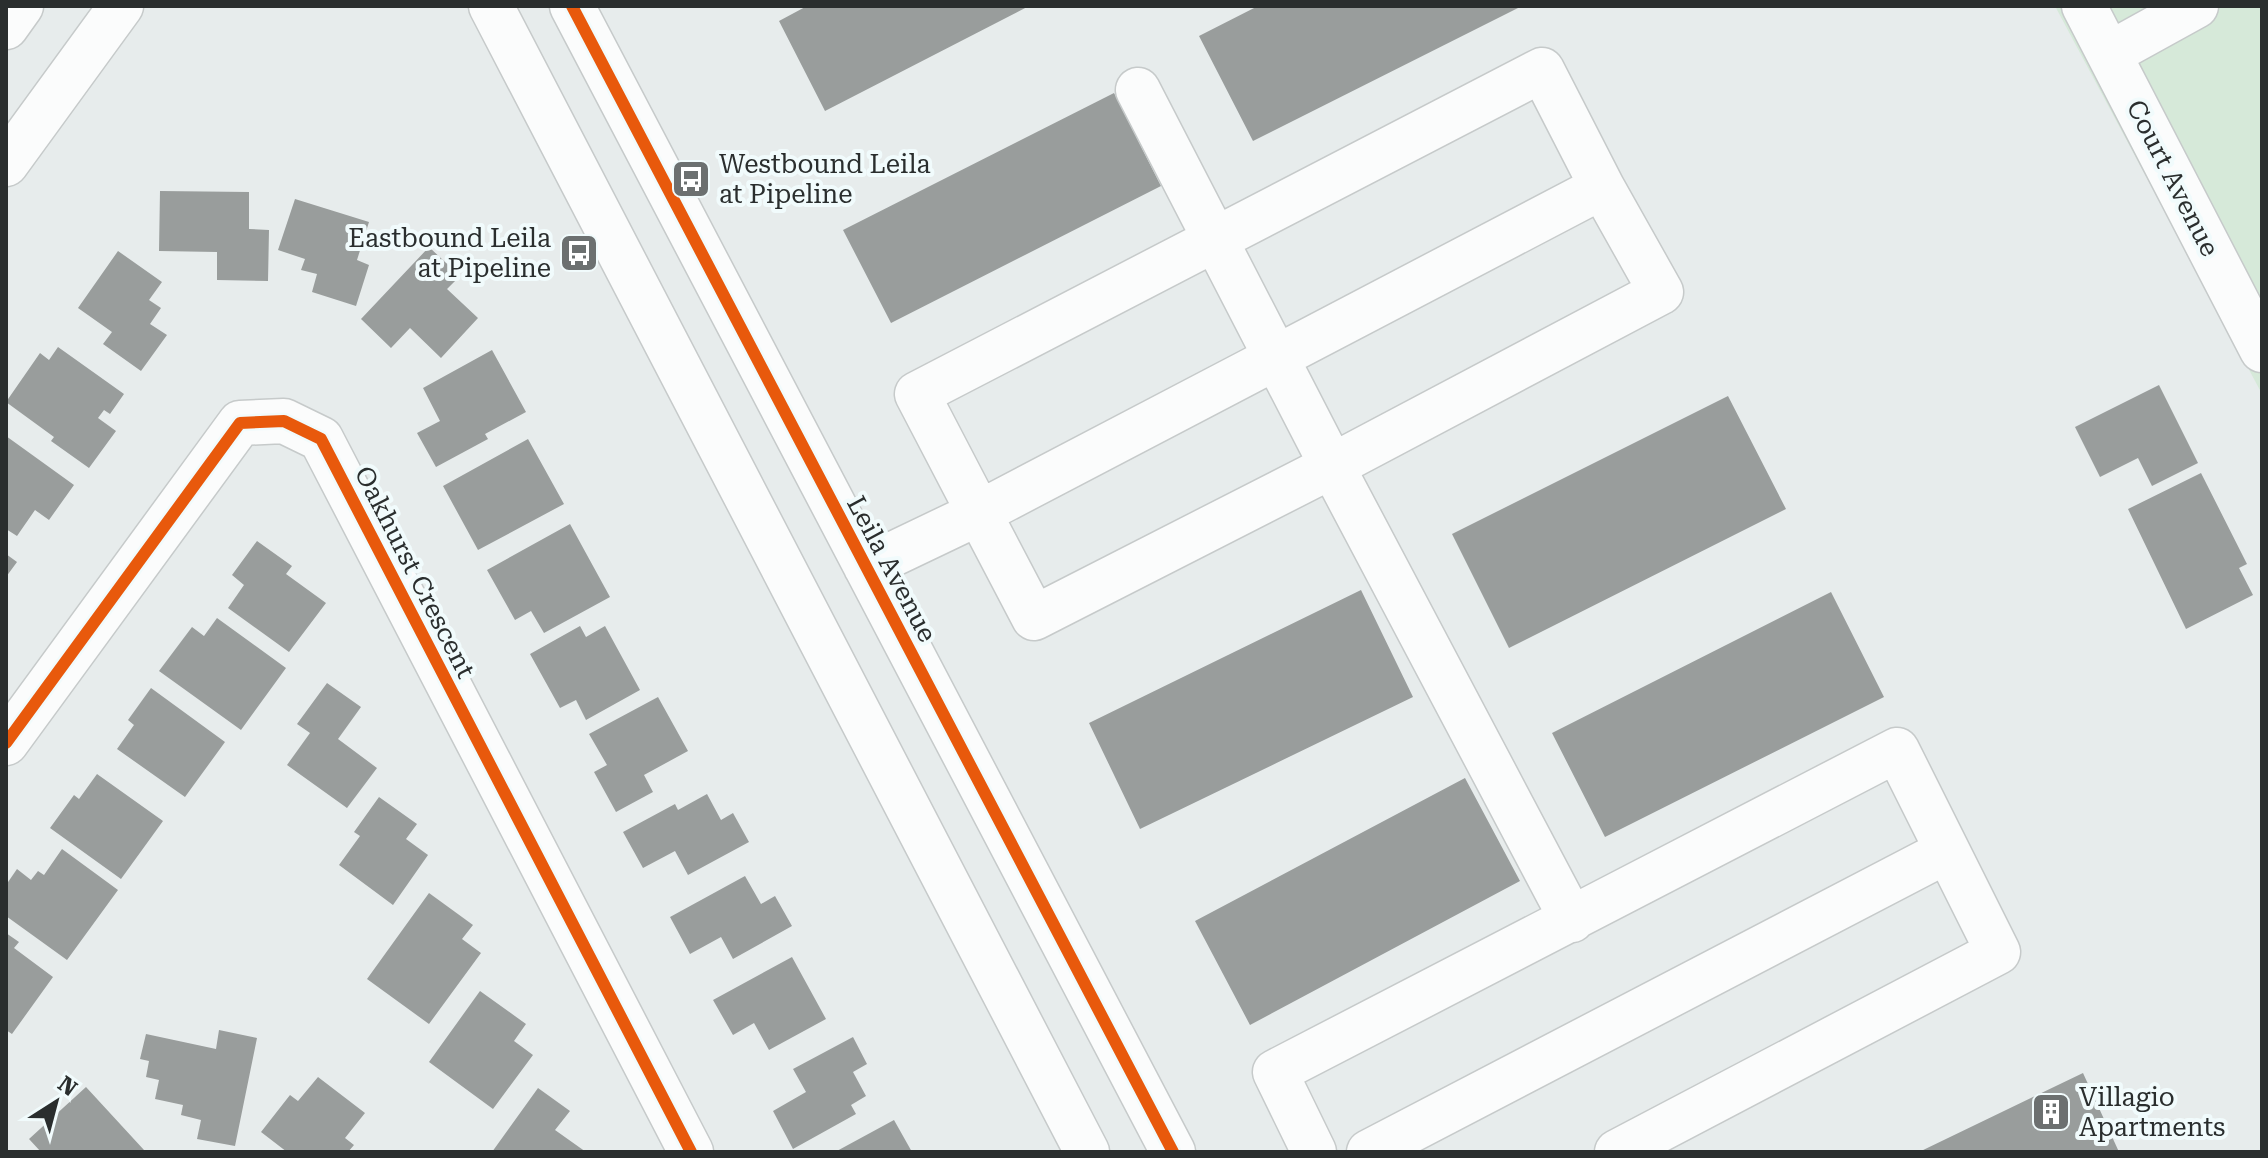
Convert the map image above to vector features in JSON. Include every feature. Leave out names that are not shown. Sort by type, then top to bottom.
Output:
[{"type":"street","points":[[6,27],[21,6]]},
{"type":"street","points":[[6,164],[19,119],[121,6]]},
{"type":"street","points":[[491,6],[1087,1152]]},
{"type":"street","name":"Court Avenue","points":[[2084,6],[2262,350]]},
{"type":"street","points":[[2109,54],[2196,6]]},
{"type":"street","name":"Leila Avenue","points":[[574,7],[1173,1152]]},
{"type":"street","points":[[1542,70],[1661,292],[1332,466],[1034,618],[917,394],[1216,241],[1542,70]]},
{"type":"street","points":[[1138,90],[1572,920]]},
{"type":"street","points":[[866,567],[979,513],[1602,187]]},
{"type":"street","name":"Oakhurst Crescent","points":[[6,743],[240,423],[284,421],[321,439],[691,1152]]},
{"type":"street","points":[[1314,1152],[1275,1072],[1897,750],[1998,952],[1617,1152]]},
{"type":"street","points":[[1369,1152],[1947,851]]},
{"type":"green space","points":[[2055,6],[2262,6],[2262,394]]},
{"type":"building","points":[[807,6],[1029,6],[825,111],[779,21]]},
{"type":"building","points":[[1258,6],[1522,6],[1253,141],[1199,36]]},
{"type":"building","points":[[1114,93],[1161,186],[891,323],[843,230]]},
{"type":"building","points":[[160,191],[249,192],[249,229],[269,230],[268,281],[217,280],[217,252],[159,251]]},
{"type":"building","points":[[295,199],[369,222],[357,260],[369,265],[356,306],[312,292],[317,274],[301,270],[305,259],[278,250]]},
{"type":"building","points":[[429,247],[460,276],[447,289],[478,318],[441,358],[410,328],[391,348],[361,319]]},
{"type":"building","points":[[118,251],[162,282],[149,300],[161,308],[150,324],[167,335],[141,371],[103,344],[112,332],[78,308]]},
{"type":"building","points":[[58,347],[124,394],[110,414],[104,410],[98,418],[116,431],[89,468],[51,441],[54,437],[6,402],[40,353],[49,360]]},
{"type":"building","points":[[492,350],[526,412],[485,434],[488,439],[436,467],[417,433],[440,421],[423,388]]},
{"type":"building","points":[[2159,385],[2198,463],[2152,486],[2138,458],[2100,477],[2075,427]]},
{"type":"building","points":[[1728,396],[1786,509],[1509,648],[1452,534]]},
{"type":"building","points":[[6,436],[74,485],[49,520],[35,510],[17,536],[6,529]]},
{"type":"building","points":[[528,439],[564,504],[478,550],[443,486]]},
{"type":"building","points":[[2201,473],[2247,564],[2239,568],[2253,595],[2186,629],[2128,509]]},
{"type":"building","points":[[570,524],[610,597],[544,633],[531,611],[515,620],[487,570]]},
{"type":"building","points":[[257,541],[292,566],[286,574],[326,603],[289,652],[228,608],[244,585],[232,575]]},
{"type":"building","points":[[6,554],[17,562],[6,577]]},
{"type":"building","points":[[1361,590],[1413,697],[1140,829],[1089,723]]},
{"type":"building","points":[[1831,592],[1884,697],[1605,837],[1552,733]]},
{"type":"building","points":[[217,618],[286,668],[241,730],[159,671],[192,627],[204,636]]},
{"type":"building","points":[[580,626],[586,637],[605,626],[640,690],[586,720],[576,700],[560,708],[530,654]]},
{"type":"building","points":[[327,683],[361,707],[338,739],[377,768],[347,808],[287,765],[310,733],[297,724]]},
{"type":"building","points":[[151,688],[225,742],[185,797],[117,749],[134,725],[128,720]]},
{"type":"building","points":[[658,697],[688,751],[644,775],[653,792],[616,812],[594,772],[607,765],[589,734]]},
{"type":"building","points":[[97,774],[163,821],[121,879],[50,828],[74,795],[79,799]]},
{"type":"building","points":[[1465,778],[1520,881],[1250,1025],[1195,921]]},
{"type":"building","points":[[707,794],[721,820],[733,813],[749,842],[688,875],[675,851],[643,868],[623,832],[675,804],[678,810]]},
{"type":"building","points":[[379,797],[417,824],[406,839],[428,855],[393,905],[339,865],[360,836],[354,832]]},
{"type":"building","points":[[62,849],[118,890],[67,960],[6,916],[6,885],[17,869],[31,880],[38,871],[44,875]]},
{"type":"building","points":[[745,876],[761,904],[775,896],[792,926],[733,959],[721,937],[690,954],[670,917]]},
{"type":"building","points":[[429,893],[473,925],[462,939],[481,953],[429,1024],[367,979]]},
{"type":"building","points":[[6,933],[19,942],[14,948],[53,977],[12,1034],[6,1030]]},
{"type":"building","points":[[792,957],[826,1019],[769,1050],[754,1023],[733,1035],[713,1000]]},
{"type":"building","points":[[480,991],[526,1024],[514,1041],[533,1055],[493,1109],[429,1062]]},
{"type":"building","points":[[219,1030],[257,1038],[235,1146],[197,1139],[201,1120],[181,1115],[183,1105],[155,1099],[159,1080],[146,1077],[149,1061],[140,1059],[146,1034],[216,1049]]},
{"type":"building","points":[[853,1037],[867,1064],[853,1072],[866,1096],[851,1105],[856,1114],[793,1149],[773,1111],[806,1092],[793,1069]]},
{"type":"building","name":"Villagio Apartments","points":[[2083,1073],[2119,1152],[1919,1152]]},
{"type":"building","points":[[318,1077],[365,1113],[345,1138],[354,1145],[348,1152],[287,1152],[261,1132],[290,1095],[298,1101]]},
{"type":"building","points":[[86,1087],[144,1150],[41,1152],[29,1139]]},
{"type":"building","points":[[538,1088],[570,1111],[555,1130],[586,1152],[492,1152]]},
{"type":"building","points":[[894,1120],[912,1152],[835,1152]]},
{"type":"cycle path","points":[[572,6],[1173,1152]]},
{"type":"cycle path","points":[[6,743],[240,423],[284,421],[321,439],[691,1152]]},
{"type":"place","name":"Westbound Leila at Pipeline","points":[[691,179]]},
{"type":"place","name":"Eastbound Leila at Pipeline","points":[[579,253]]},
{"type":"place","name":"Villagio Apartments","points":[[2051,1112]]}]
